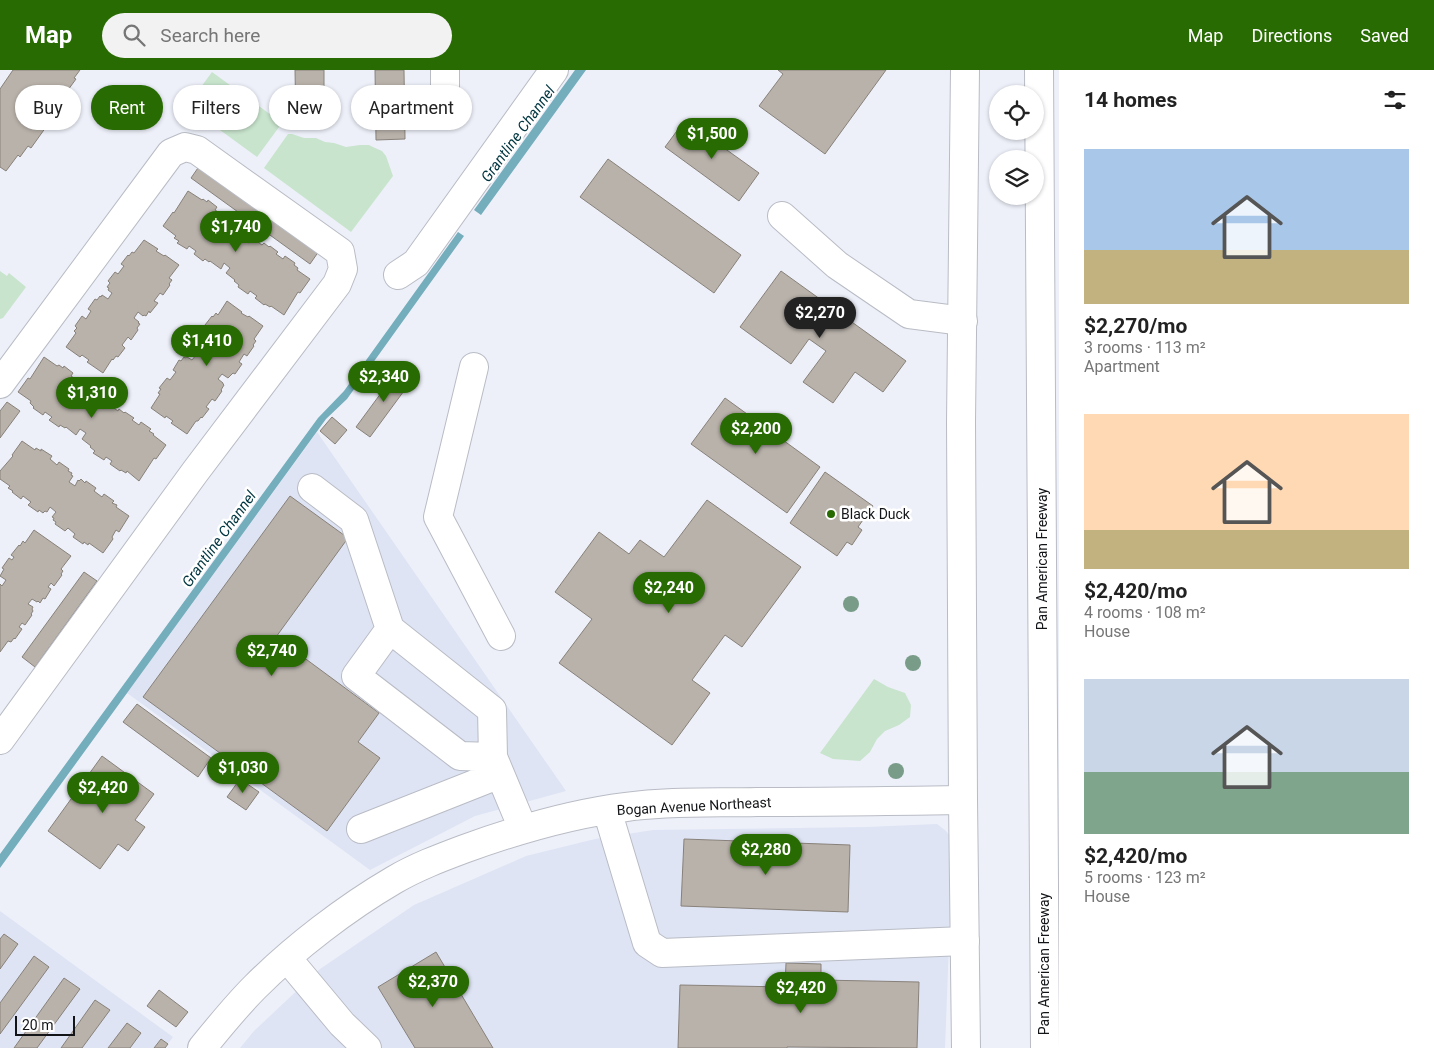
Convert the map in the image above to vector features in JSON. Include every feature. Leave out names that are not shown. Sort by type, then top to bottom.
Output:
[{"type":"main road","points":[[398,275],[416,263],[554,70]]},
{"type":"main road","points":[[965,70],[961,422],[966,1048]]},
{"type":"main road","name":"Pan American Freeway","points":[[1039,70],[1045,1048]]},
{"type":"main road","points":[[0,384],[171,153],[184,147],[197,150],[340,252],[343,269],[337,284],[195,472],[0,740]]},
{"type":"main road","points":[[782,216],[838,265],[909,314],[962,321]]},
{"type":"main road","points":[[474,367],[438,517],[501,636]]},
{"type":"main road","points":[[312,488],[354,520],[390,629],[492,710],[497,765],[523,829]]},
{"type":"main road","points":[[390,629],[356,676],[460,756],[497,765]]},
{"type":"main road","points":[[361,829],[497,765]]},
{"type":"main road","name":"Bogan Avenue Northeast","points":[[202,1048],[254,988],[286,958],[361,901],[395,879],[430,862],[498,837],[568,817],[627,806],[691,803],[963,800]]},
{"type":"main road","points":[[607,810],[647,944],[662,953],[965,941]]},
{"type":"main road","points":[[286,958],[342,1024],[367,1048]]},
{"type":"shaded area","points":[[317,432],[566,791],[475,816],[370,870],[127,693]]},
{"type":"shaded area","points":[[937,824],[953,840],[945,1048],[240,1048],[254,1031],[320,969],[414,905],[526,856],[595,839],[653,830]]},
{"type":"shaded area","points":[[0,911],[173,1037],[165,1048],[0,1048]]},
{"type":"green space","points":[[212,72],[230,85],[202,85]]},
{"type":"green space","points":[[259,106],[269,114],[269,130],[277,130],[257,157],[220,130],[259,130]]},
{"type":"green space","points":[[288,134],[304,138],[316,138],[346,147],[369,145],[382,151],[386,156],[393,176],[351,232],[264,168]]},
{"type":"green space","points":[[0,271],[7,276],[9,273],[26,287],[3,318],[0,319]]},
{"type":"green space","points":[[874,679],[888,687],[905,693],[911,705],[910,717],[899,725],[885,731],[877,739],[870,752],[860,761],[833,759],[820,753]]},
{"type":"water","points":[[575,70],[586,70],[481,215],[474,210]]},
{"type":"water","points":[[458,232],[464,236],[347,399],[326,419],[0,868],[0,854],[318,418],[344,391]]},
{"type":"building","points":[[13,70],[80,70],[72,85],[15,85],[15,130],[44,130],[31,148],[28,146],[20,157],[18,155],[6,171],[0,167],[0,89]]},
{"type":"building","points":[[295,70],[324,70],[324,85],[295,85]]},
{"type":"building","points":[[375,70],[404,70],[404,85],[375,85]]},
{"type":"building","points":[[778,70],[886,70],[825,154],[759,106],[783,74]]},
{"type":"building","points":[[685,120],[759,173],[739,201],[665,147]]},
{"type":"building","points":[[376,130],[405,130],[405,139],[376,140]]},
{"type":"building","points":[[608,159],[741,255],[714,293],[580,197]]},
{"type":"building","points":[[200,165],[319,251],[310,264],[191,178]]},
{"type":"building","points":[[188,191],[202,200],[207,202],[208,200],[217,207],[215,210],[233,219],[232,221],[236,225],[247,233],[243,239],[249,243],[252,238],[262,245],[264,243],[270,246],[283,259],[285,256],[295,263],[294,265],[298,268],[297,270],[310,279],[300,293],[298,292],[284,315],[271,306],[264,305],[250,291],[248,294],[238,287],[239,285],[235,280],[226,273],[230,268],[224,263],[221,269],[210,261],[205,259],[203,261],[194,254],[196,251],[189,246],[187,249],[177,243],[179,241],[174,238],[176,236],[163,226]]},
{"type":"building","points":[[144,240],[158,249],[156,251],[179,265],[169,278],[172,280],[170,285],[163,295],[160,293],[154,301],[158,303],[150,313],[149,311],[146,316],[143,316],[138,312],[134,318],[140,324],[137,328],[138,330],[131,340],[128,337],[122,345],[125,348],[118,357],[116,356],[112,359],[103,373],[87,362],[89,360],[82,355],[80,357],[66,347],[76,333],[74,331],[77,328],[75,326],[82,316],[86,319],[91,311],[88,309],[95,299],[97,300],[102,295],[108,299],[112,293],[107,287],[110,283],[108,281],[115,272],[118,274],[124,266],[121,264],[128,255],[132,252],[134,253]]},
{"type":"building","points":[[781,271],[906,361],[883,392],[855,372],[833,403],[803,382],[826,351],[809,339],[791,364],[740,327]]},
{"type":"building","points":[[227,301],[241,313],[263,326],[254,339],[256,341],[254,346],[247,356],[244,354],[239,362],[242,364],[235,374],[233,373],[228,378],[222,374],[218,379],[224,385],[222,391],[215,401],[212,399],[206,407],[209,409],[202,418],[196,421],[187,434],[171,423],[173,421],[151,408],[160,394],[158,393],[161,389],[159,388],[167,378],[170,380],[176,372],[173,370],[179,360],[181,361],[184,357],[187,357],[192,360],[196,355],[191,348],[194,344],[192,343],[199,333],[202,336],[208,327],[205,325],[212,316],[216,313],[218,315]]},
{"type":"building","points":[[44,357],[57,366],[59,365],[63,368],[64,366],[73,373],[71,376],[89,385],[88,387],[102,399],[98,404],[104,409],[108,404],[118,411],[119,409],[125,412],[134,418],[132,420],[139,425],[141,422],[151,429],[149,431],[166,445],[156,459],[154,458],[139,481],[127,471],[126,473],[120,471],[110,464],[112,461],[106,457],[104,460],[93,453],[95,451],[82,439],[86,433],[80,429],[76,435],[66,427],[60,425],[59,427],[49,420],[52,417],[45,412],[43,415],[33,408],[30,403],[31,401],[18,392],[28,378],[30,379]]},
{"type":"building","points":[[398,370],[412,380],[370,437],[356,427]]},
{"type":"building","points":[[725,398],[820,467],[787,513],[691,444]]},
{"type":"building","points":[[7,402],[20,411],[0,438],[0,411]]},
{"type":"building","points":[[332,417],[347,430],[335,444],[320,431]]},
{"type":"building","points":[[22,441],[35,450],[36,448],[41,451],[41,449],[52,456],[50,459],[57,465],[59,462],[69,469],[68,471],[73,476],[69,482],[75,486],[78,480],[81,479],[85,483],[86,481],[96,488],[94,491],[102,497],[104,494],[114,501],[112,503],[117,505],[116,507],[129,516],[119,532],[116,530],[112,537],[113,539],[103,553],[89,543],[88,545],[84,542],[83,544],[73,537],[75,534],[68,528],[65,531],[55,524],[56,522],[52,517],[56,512],[50,507],[47,512],[43,513],[39,510],[38,512],[28,505],[31,502],[23,496],[21,499],[8,488],[10,486],[0,479],[0,471],[13,456]]},
{"type":"building","name":"Black Duck","points":[[825,472],[873,506],[858,527],[862,530],[852,545],[847,542],[837,556],[790,523]]},
{"type":"building","points":[[290,496],[348,538],[276,637],[379,713],[358,742],[380,758],[327,831],[143,697]]},
{"type":"building","points":[[707,500],[801,567],[742,647],[725,635],[692,680],[710,693],[672,745],[559,663],[592,619],[555,592],[599,532],[629,554],[640,540],[664,557]]},
{"type":"building","points":[[34,530],[71,556],[61,569],[63,571],[62,575],[54,586],[51,583],[48,587],[51,589],[45,599],[43,598],[40,603],[32,599],[28,604],[33,607],[32,615],[25,625],[22,623],[19,627],[22,629],[15,639],[11,642],[8,641],[0,652],[0,584],[2,586],[6,580],[0,576],[4,569],[2,568],[9,558],[12,560],[14,557],[11,555],[23,541],[25,543]]},
{"type":"building","points":[[84,572],[97,581],[35,667],[22,657]]},
{"type":"building","points":[[137,704],[211,758],[198,777],[123,722]]},
{"type":"building","points":[[102,756],[154,794],[135,820],[145,827],[128,851],[118,844],[100,869],[48,831]]},
{"type":"building","points":[[240,779],[259,792],[246,810],[227,797]]},
{"type":"building","points":[[684,839],[850,845],[848,912],[681,906]]},
{"type":"building","points":[[4,934],[18,944],[0,969],[0,939]]},
{"type":"building","points":[[436,952],[493,1048],[415,1048],[378,987]]},
{"type":"building","points":[[34,956],[49,967],[0,1034],[0,1003]]},
{"type":"building","points":[[786,963],[821,964],[821,980],[919,982],[917,1048],[678,1048],[680,985],[785,987]]},
{"type":"building","points":[[64,978],[80,989],[37,1048],[14,1048]]},
{"type":"building","points":[[159,990],[188,1012],[176,1027],[147,1006]]},
{"type":"building","points":[[95,1000],[110,1010],[82,1048],[61,1048]]},
{"type":"building","points":[[127,1023],[141,1033],[130,1048],[108,1048]]},
{"type":"building","points":[[161,1039],[168,1044],[165,1048],[154,1048]]},
{"type":"place","name":"Black Duck","points":[[831,514]]},
{"type":"water label","name":"Grantline Channel","points":[[518,134]]},
{"type":"water label","name":"Grantline Channel","points":[[219,539]]}]
